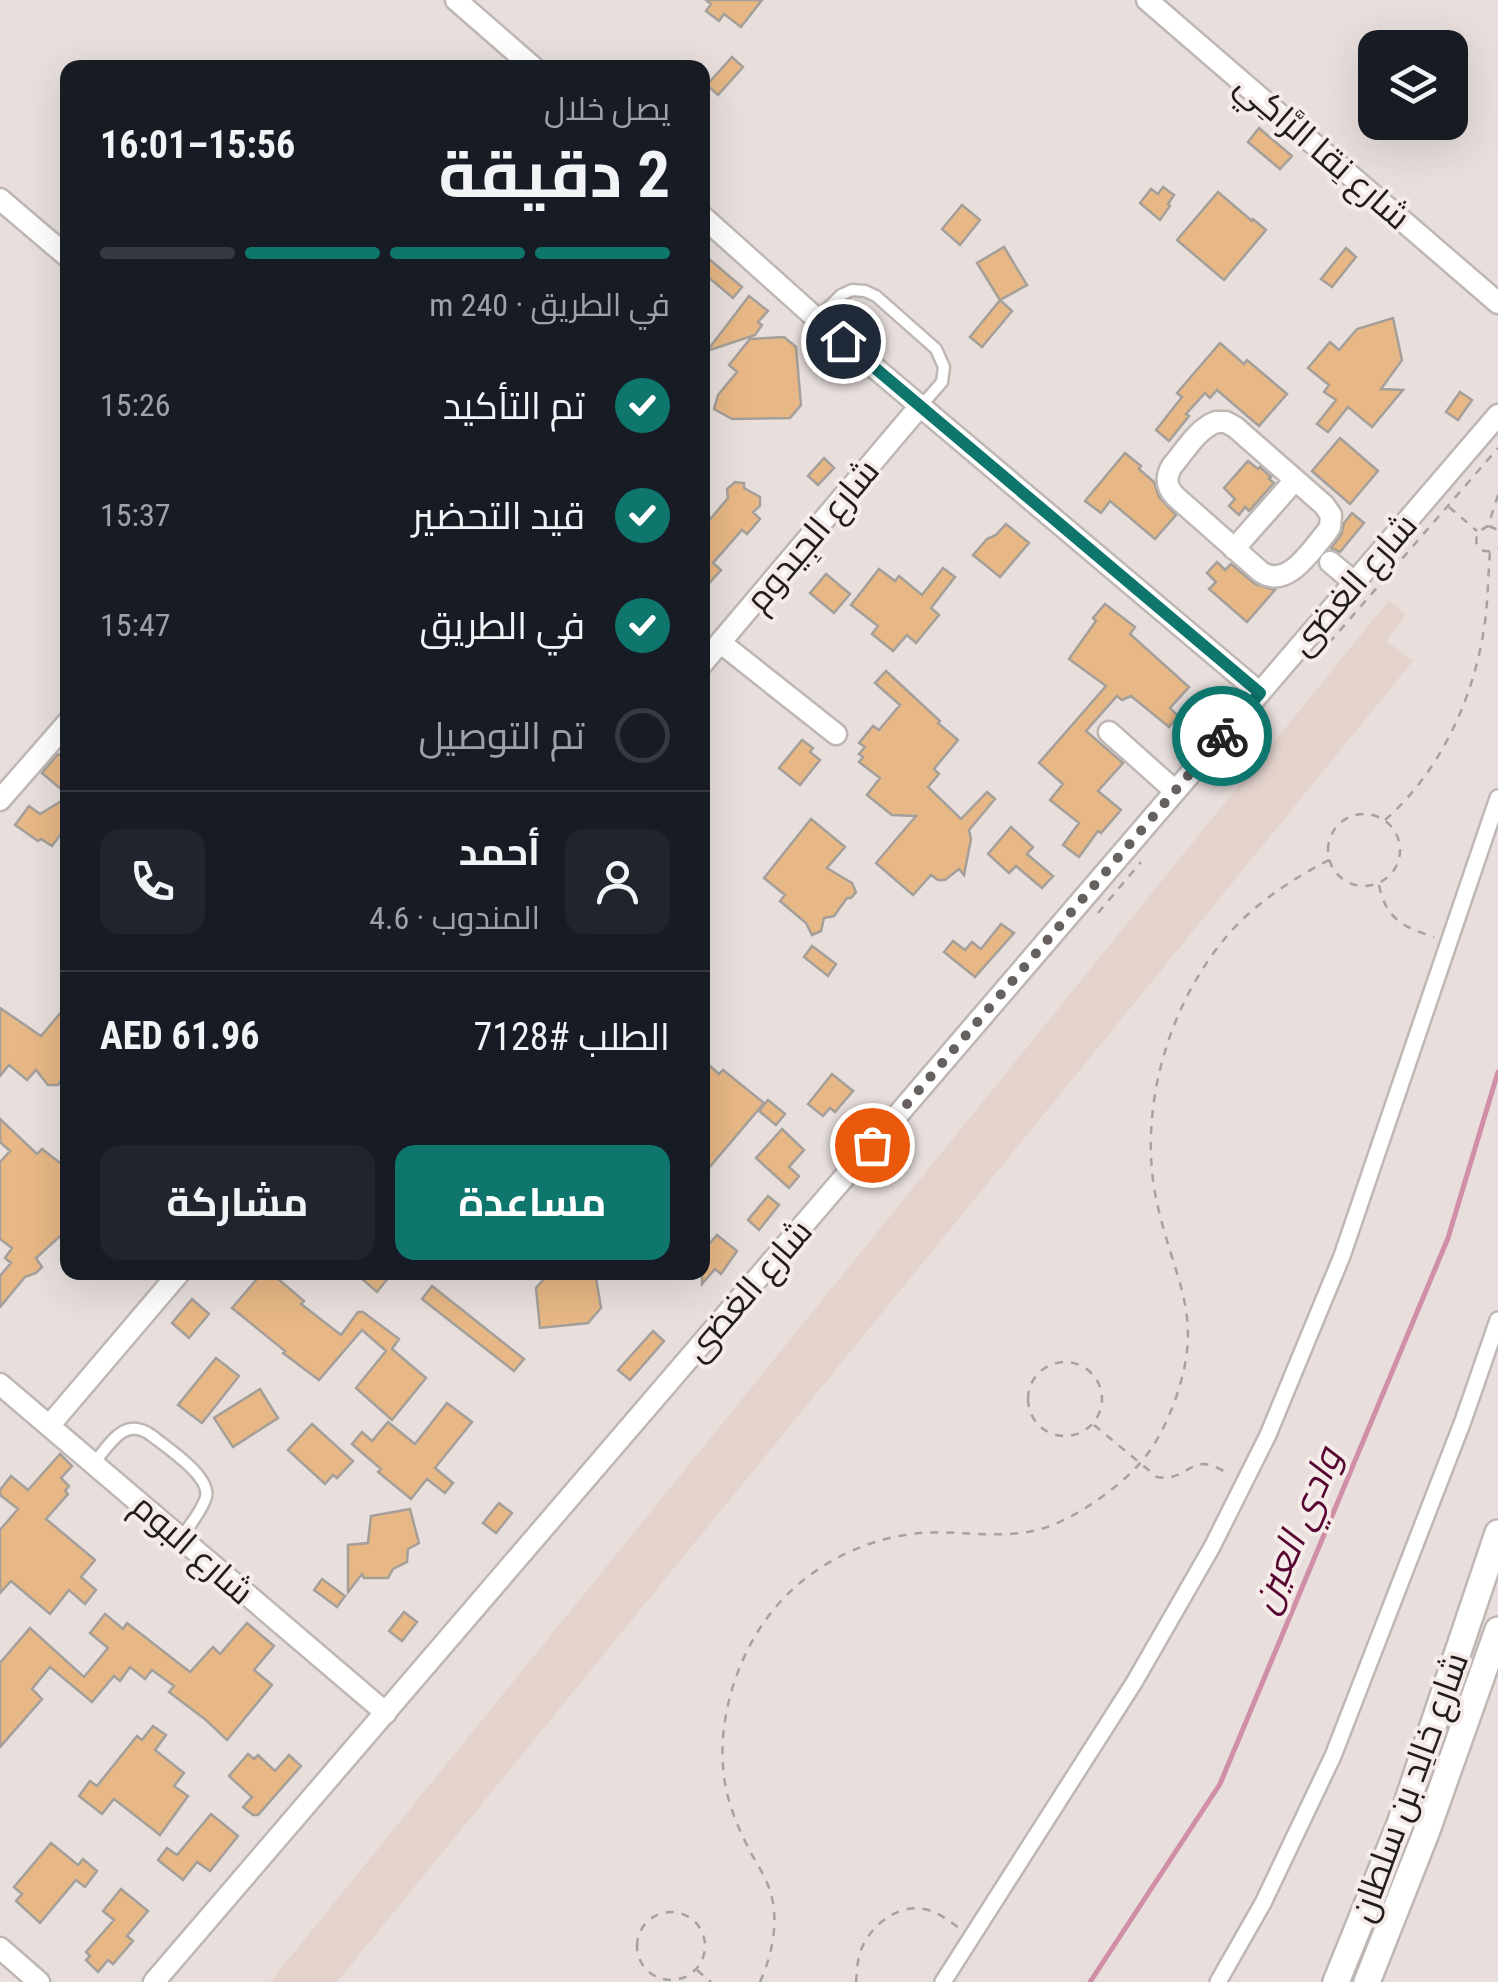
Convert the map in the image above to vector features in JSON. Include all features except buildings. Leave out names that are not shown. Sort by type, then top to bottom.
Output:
[{"type":"street","points":[[456,0],[525,60]]},
{"type":"street","name":"شارع نِقا الرَّاكِي","points":[[1147,0],[1498,303]]},
{"type":"street","points":[[0,199],[60,250]]},
{"type":"street","points":[[710,223],[817,319],[1260,693]]},
{"type":"street","name":"شارع الجِيدوم","points":[[710,655],[920,406]]},
{"type":"street","name":"شارع الغضى","points":[[154,1982],[1498,415]]},
{"type":"street","points":[[1216,422],[1235,427],[1331,515],[1321,554],[1287,575],[1273,578],[1234,549],[1168,486],[1172,466],[1200,432],[1216,422]]},
{"type":"street","points":[[1234,549],[1295,480]]},
{"type":"street","points":[[1321,554],[1355,583]]},
{"type":"street","points":[[721,642],[836,734]]},
{"type":"street","points":[[2,793],[60,731]]},
{"type":"street","points":[[1109,732],[1175,791]]},
{"type":"street","points":[[943,1982],[1135,1682],[1212,1547],[1268,1435],[1342,1256],[1498,798]]},
{"type":"street","points":[[49,1426],[173,1280]]},
{"type":"street","points":[[1218,1982],[1262,1903],[1334,1756],[1498,1320]]},
{"type":"street","name":"شارع البوم","points":[[0,1384],[386,1713]]},
{"type":"street","name":"شارع خالِد بن سلطان","points":[[1336,1982],[1400,1824],[1498,1533]]},
{"type":"street","name":"شارع خالِد بن سلطان","points":[[1367,1982],[1426,1834],[1498,1630]]},
{"type":"street","points":[[0,1948],[39,1982]]},
{"type":"lane","points":[[817,319],[847,292],[859,290],[876,296],[936,349],[942,361],[942,382],[920,406]]},
{"type":"lane","points":[[94,1462],[118,1435],[134,1428],[151,1435],[198,1474],[204,1481],[206,1497],[180,1539]]},
{"type":"path","points":[[1327,645],[1498,448]]},
{"type":"path","points":[[1498,495],[1488,526],[1478,532],[1476,543],[1484,552],[1498,548]]},
{"type":"path","points":[[1448,506],[1478,532]]},
{"type":"path","points":[[1488,526],[1498,530]]},
{"type":"path","points":[[1385,820],[1426,776],[1465,701],[1485,622],[1490,552]]},
{"type":"path","points":[[1360,814],[1385,820],[1397,835],[1400,854],[1393,871],[1370,885],[1352,884],[1338,875],[1329,860],[1331,834],[1343,820],[1360,814]]},
{"type":"path","points":[[1092,919],[1147,854]]},
{"type":"path","points":[[760,1982],[773,1941],[771,1894],[738,1824],[722,1763],[726,1716],[742,1658],[778,1604],[832,1559],[870,1544],[920,1533],[1012,1534],[1042,1528],[1102,1496],[1140,1463],[1159,1437],[1173,1405],[1186,1364],[1189,1326],[1183,1288],[1156,1198],[1151,1162],[1157,1086],[1166,1052],[1194,983],[1227,936],[1300,875],[1329,860]]},
{"type":"path","points":[[1378,882],[1382,902],[1396,920],[1410,930],[1450,942]]},
{"type":"path","points":[[1073,1362],[1090,1371],[1101,1388],[1102,1407],[1093,1424],[1077,1435],[1057,1436],[1040,1427],[1029,1411],[1028,1392],[1037,1374],[1054,1363],[1073,1362]]},
{"type":"path","points":[[1093,1424],[1157,1477],[1181,1475],[1207,1464],[1244,1484]]},
{"type":"path","points":[[856,1982],[865,1940],[879,1923],[899,1911],[921,1908],[942,1916],[970,1940]]},
{"type":"path","points":[[669,1912],[685,1915],[698,1924],[704,1939],[704,1955],[696,1969],[684,1978],[656,1977],[638,1956],[642,1928],[654,1917],[669,1912]]},
{"type":"path","points":[[696,1969],[711,1982]]},
{"type":"shaded area","points":[[1389,600],[1406,615],[1386,641],[1413,661],[337,1982],[270,1982]]},
{"type":"waterway","name":"وادي العين","points":[[1090,1982],[1220,1784],[1448,1238],[1498,1072]]},
{"type":"way so far","points":[[872,1145],[1222,736]]},
{"type":"route","points":[[843,341],[1260,693],[1222,736]]}]
